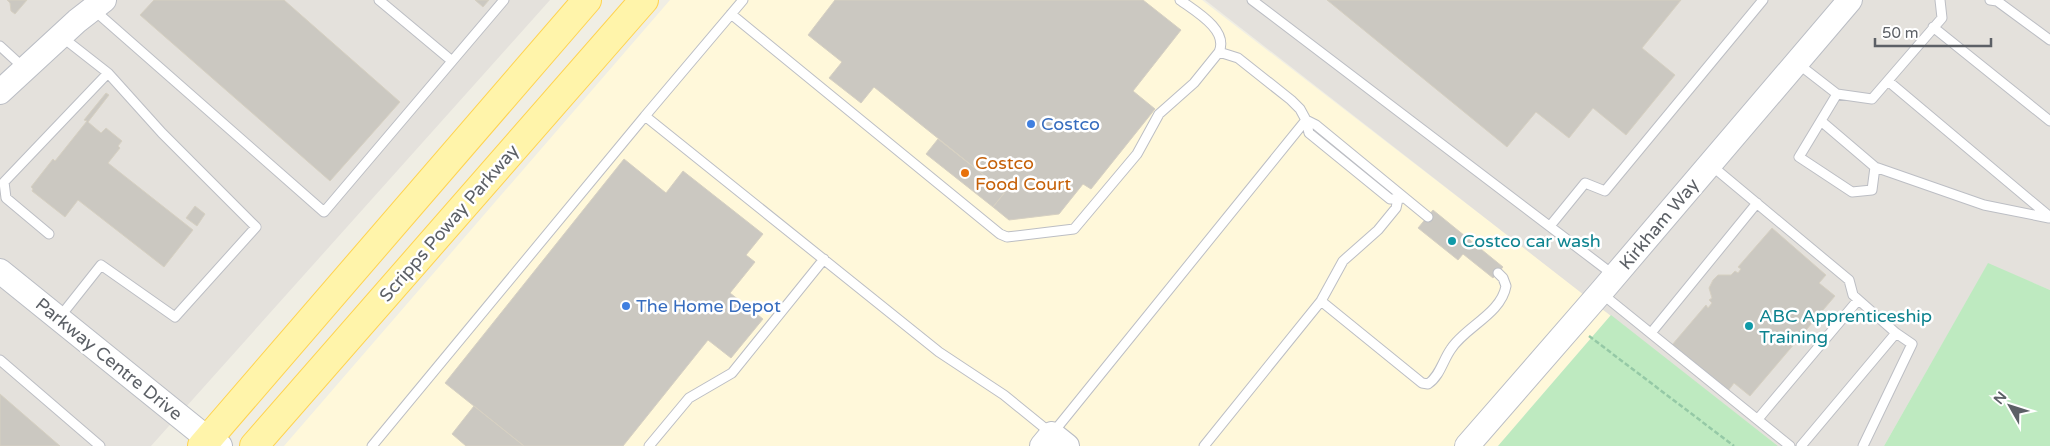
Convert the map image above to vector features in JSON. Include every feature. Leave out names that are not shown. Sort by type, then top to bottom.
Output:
[{"type":"main road","points":[[210,444],[587,0]]},
{"type":"main road","name":"Scripps Poway Parkway","points":[[254,446],[644,0]]},
{"type":"main road","name":"Kirkham Way","points":[[1467,446],[1850,0]]},
{"type":"main road","points":[[0,92],[24,68],[98,4]]},
{"type":"main road","name":"Parkway Centre Drive","points":[[0,271],[210,444]]},
{"type":"lane","points":[[379,0],[452,61]]},
{"type":"lane","points":[[98,4],[106,23],[324,212],[504,0]]},
{"type":"lane","points":[[372,446],[644,116],[743,0]]},
{"type":"lane","points":[[731,14],[993,229],[1003,237],[1007,237],[1074,229],[1137,154],[1159,114],[1194,83],[1219,52],[1222,46],[1216,30],[1180,0]]},
{"type":"lane","points":[[1252,0],[1550,226],[1608,284],[1651,333],[1790,446]]},
{"type":"lane","points":[[1550,226],[1584,183],[1605,191],[1764,0]]},
{"type":"lane","points":[[1797,62],[1837,94],[1872,99],[1942,18],[1940,0]]},
{"type":"lane","points":[[1990,0],[1997,1],[2050,40]]},
{"type":"lane","points":[[1933,27],[2050,121]]},
{"type":"lane","points":[[58,318],[101,265],[175,317],[256,227],[162,134],[108,72],[60,36]]},
{"type":"lane","points":[[0,46],[24,68]]},
{"type":"lane","points":[[1219,52],[1238,58],[1292,100],[1306,120],[1316,125],[1401,198],[1428,217]]},
{"type":"lane","points":[[49,234],[6,198],[4,182],[108,72]]},
{"type":"lane","points":[[1888,81],[2050,217]]},
{"type":"lane","points":[[1837,94],[1799,157],[1852,192],[1872,190],[1875,167]]},
{"type":"lane","points":[[644,116],[939,352],[1004,395],[1054,442],[1306,120]]},
{"type":"lane","points":[[1821,121],[1875,167],[1984,205],[2050,217]]},
{"type":"lane","points":[[1710,164],[1849,280],[1853,295],[1896,333],[1912,344],[1863,446]]},
{"type":"lane","points":[[1204,446],[1321,301],[1344,261],[1378,230],[1396,208],[1401,198]]},
{"type":"lane","points":[[1651,333],[1757,203]]},
{"type":"lane","points":[[649,446],[690,398],[732,373],[824,260]]},
{"type":"lane","points":[[1321,301],[1422,383],[1428,384],[1434,380],[1452,347],[1486,317],[1502,297],[1506,286],[1503,278],[1498,273]]},
{"type":"lane","points":[[1758,419],[1858,300]]},
{"type":"lane","points":[[1802,446],[1896,333]]},
{"type":"lane","points":[[0,360],[100,446]]},
{"type":"path","points":[[1573,324],[1734,446]]},
{"type":"shaded area","points":[[0,0],[550,0],[151,446],[0,446]]},
{"type":"shaded area","points":[[670,0],[1202,0],[1611,315],[1498,446],[284,446]]},
{"type":"shaded area","points":[[1205,0],[2050,0],[2050,290],[1988,264],[1884,446],[1778,446]]},
{"type":"green space","points":[[1988,263],[2050,290],[2050,446],[1884,446]]},
{"type":"green space","points":[[1611,315],[1778,446],[1498,446]]},
{"type":"building","points":[[7,0],[27,0],[15,14],[11,11],[10,3]]},
{"type":"building","points":[[154,0],[284,0],[400,102],[330,181],[140,15]]},
{"type":"building","points":[[475,0],[489,0],[483,7]]},
{"type":"building","name":"Costco","points":[[835,0],[1143,0],[1181,30],[1133,91],[1155,109],[1091,189],[1083,184],[1059,214],[1009,220],[993,207],[1005,192],[874,87],[861,103],[829,78],[842,62],[808,35]]},
{"type":"building","points":[[1327,0],[1681,0],[1642,48],[1675,75],[1626,135],[1593,108],[1569,138],[1536,112],[1507,147]]},
{"type":"building","points":[[106,93],[109,95],[88,122],[101,133],[106,128],[122,141],[118,146],[120,148],[108,163],[193,230],[164,267],[78,200],[65,217],[32,191],[31,187],[87,121],[84,120]]},
{"type":"building","name":"Costco Food Court","points":[[938,139],[1005,192],[993,207],[926,154]]},
{"type":"building","name":"The Home Depot","points":[[624,159],[666,193],[683,171],[763,234],[746,255],[755,262],[730,293],[763,319],[731,358],[708,340],[623,446],[524,446],[445,383]]},
{"type":"building","points":[[195,206],[205,214],[197,226],[186,218]]},
{"type":"building","name":"Costco car wash","points":[[1433,210],[1503,267],[1493,278],[1463,254],[1458,260],[1418,228]]},
{"type":"building","name":"ABC Apprenticeship Training","points":[[1772,228],[1826,275],[1819,283],[1835,296],[1750,396],[1734,383],[1728,391],[1672,345],[1706,305],[1708,308],[1712,303],[1709,300],[1712,298],[1709,288],[1713,280],[1718,275],[1731,275],[1735,271],[1738,273],[1741,269],[1738,267]]},
{"type":"building","points":[[0,394],[60,446],[0,446]]},
{"type":"building","points":[[474,406],[524,446],[466,446],[452,434]]},
{"type":"place","name":"Costco","points":[[1031,124]]},
{"type":"place","name":"Costco Food Court","points":[[965,173]]},
{"type":"place","name":"Costco car wash","points":[[1452,241]]},
{"type":"place","name":"The Home Depot","points":[[626,306]]},
{"type":"place","name":"ABC Apprenticeship Training","points":[[1749,326]]}]
